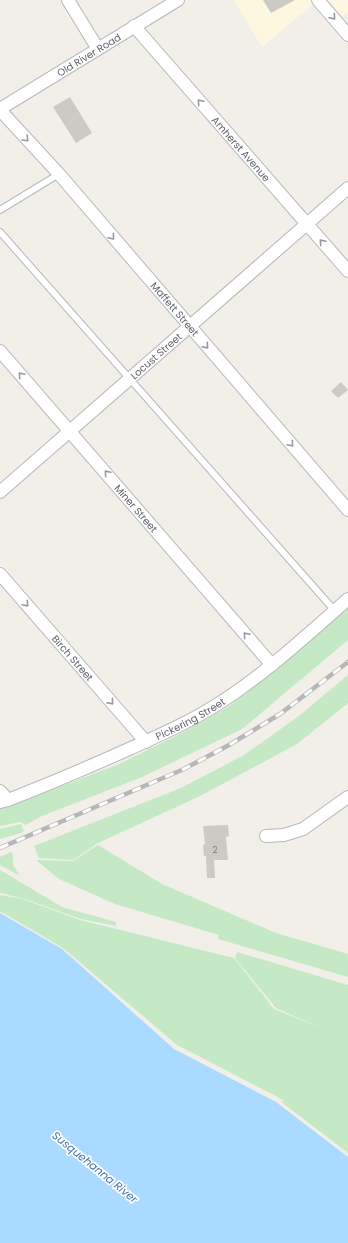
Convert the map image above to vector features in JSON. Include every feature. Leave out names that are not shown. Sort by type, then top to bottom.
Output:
[{"type":"street","points":[[68,0],[98,49]]},
{"type":"street","name":"Old River Road","points":[[0,110],[178,0]]},
{"type":"street","points":[[318,0],[348,35]]},
{"type":"street","name":"Amherst Avenue","points":[[134,26],[348,271]]},
{"type":"street","name":"Maffett Street","points":[[0,110],[59,174],[189,327],[348,510]]},
{"type":"street","name":"Locust Street","points":[[0,492],[348,188]]},
{"type":"street","name":"Miner Street","points":[[0,351],[272,665]]},
{"type":"street","name":"Birch Street","points":[[0,574],[146,742]]},
{"type":"street","name":"Pickering Street","points":[[4,801],[79,772],[146,742],[185,723],[221,702],[272,665],[348,599]]},
{"type":"street","points":[[0,791],[4,801]]},
{"type":"street","points":[[266,836],[284,835],[303,829],[347,800]]},
{"type":"lane","points":[[0,210],[59,174]]},
{"type":"lane","points":[[0,232],[335,611]]},
{"type":"shaded area","points":[[234,0],[318,0],[262,47]]},
{"type":"shaded area","points":[[327,0],[348,0],[348,12],[342,16]]},
{"type":"green space","points":[[348,607],[348,640],[242,729],[142,777],[42,816],[25,825],[21,822],[0,826],[0,809],[117,765],[182,733],[228,707],[280,667]]},
{"type":"green space","points":[[348,675],[348,703],[297,744],[198,797],[98,843],[73,860],[39,858],[34,846],[181,788],[244,755],[299,716]]},
{"type":"green space","points":[[21,824],[24,832],[0,839],[0,829]]},
{"type":"green space","points":[[98,845],[162,884],[276,933],[348,954],[348,977],[218,939],[219,935],[115,904],[59,879],[36,860],[73,861]]},
{"type":"green space","points":[[11,852],[13,855],[13,865],[20,876],[0,865],[0,857]]},
{"type":"green space","points":[[0,870],[62,907],[116,922],[116,926],[81,919],[25,899],[0,893]]},
{"type":"green space","points":[[0,895],[23,899],[80,920],[234,958],[274,1009],[306,1022],[348,1036],[348,1153],[280,1101],[285,1102],[278,1097],[177,1045],[63,948],[0,911]]},
{"type":"green space","points":[[237,952],[348,985],[348,1036],[307,1022],[276,1008],[235,958]]},
{"type":"water","name":"Susquehanna River","points":[[0,913],[62,949],[174,1049],[276,1102],[348,1157],[348,1243],[0,1243]]},
{"type":"building","points":[[263,0],[295,0],[271,13]]},
{"type":"building","points":[[70,97],[92,133],[76,143],[53,107]]},
{"type":"building","points":[[341,382],[348,390],[338,398],[331,391]]},
{"type":"building","points":[[228,825],[229,836],[226,837],[228,860],[214,860],[215,878],[207,878],[206,856],[204,856],[203,845],[205,844],[203,826]]},
{"type":"railway","points":[[0,848],[184,769],[229,745],[280,714],[348,662]]}]
